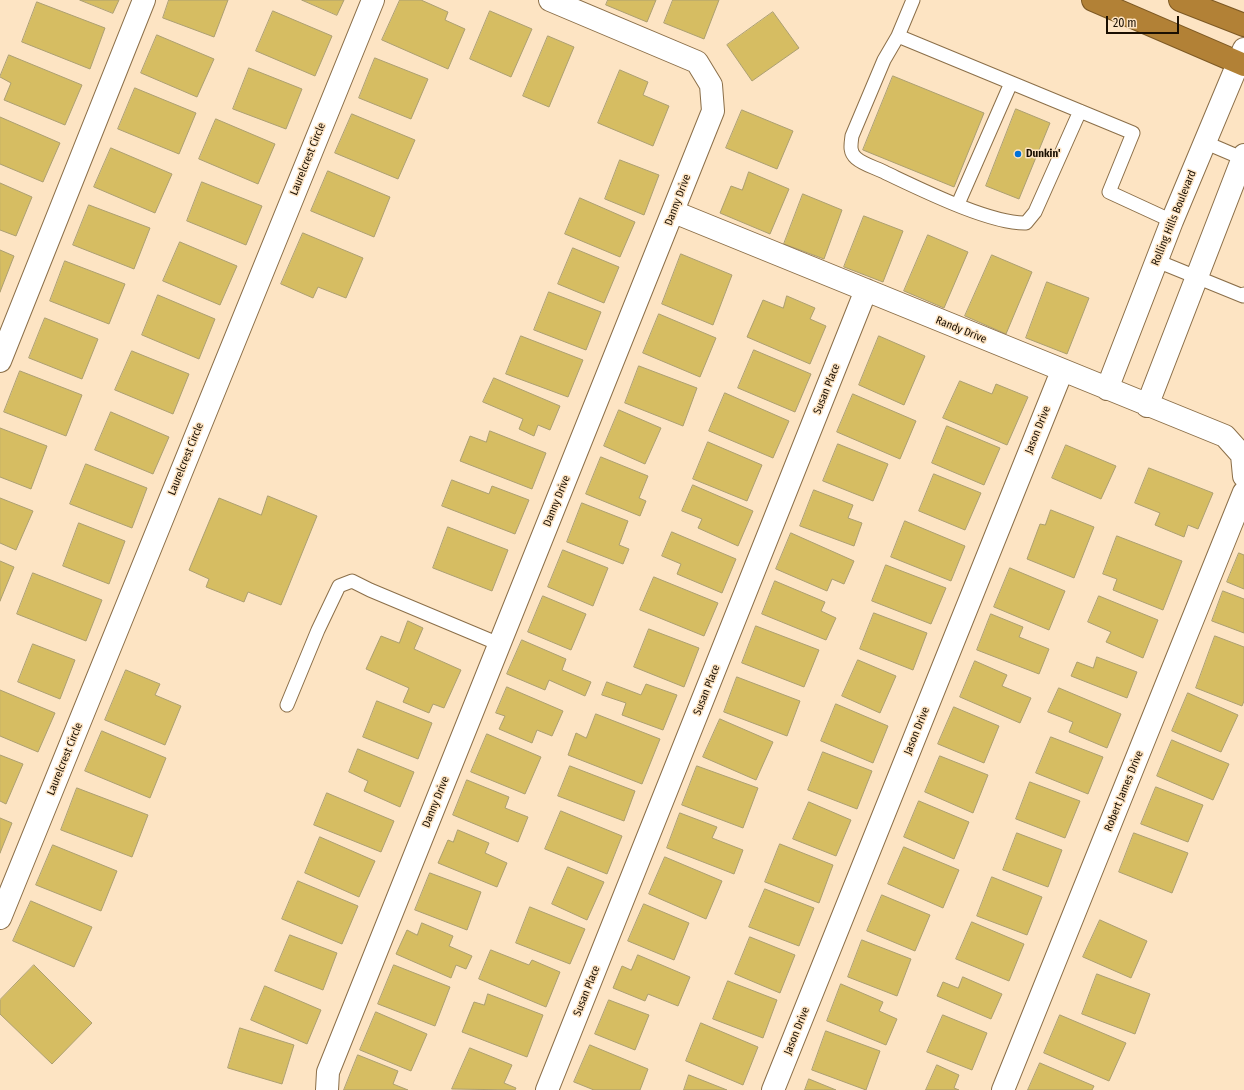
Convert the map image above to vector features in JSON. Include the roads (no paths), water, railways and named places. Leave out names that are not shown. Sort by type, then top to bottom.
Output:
[{"type":"highway","points":[[1093,0],[1242,58]]},
{"type":"highway","points":[[1180,0],[1244,25]]},
{"type":"street","points":[[0,361],[144,0]]},
{"type":"street","name":"Laurelcrest Circle","points":[[0,918],[373,0]]},
{"type":"street","name":"Danny Drive","points":[[328,1090],[328,1072],[674,212],[713,111],[711,85],[697,62],[550,0]]},
{"type":"street","name":"Rolling Hills Boulevard","points":[[1107,389],[1204,142],[1242,58]]},
{"type":"street","points":[[1147,406],[1244,157]]},
{"type":"street","name":"Randy Drive","points":[[674,212],[1147,406],[1225,436],[1242,455],[1244,476]]},
{"type":"street","name":"Susan Place","points":[[547,1090],[866,290]]},
{"type":"street","name":"Jason Drive","points":[[773,1090],[1062,371]]},
{"type":"street","name":"Robert James Drive","points":[[1003,1090],[1244,492]]},
{"type":"lane","points":[[913,0],[898,36],[884,60],[852,136],[850,146],[852,154],[857,159],[921,189],[958,204],[1014,224],[1026,223],[1035,212],[1080,111]]},
{"type":"lane","points":[[898,36],[1133,133],[1109,192],[1172,221]]},
{"type":"lane","points":[[958,204],[1011,83]]},
{"type":"lane","points":[[1204,142],[1244,157]]},
{"type":"lane","points":[[1157,261],[1243,296],[1244,294]]},
{"type":"lane","points":[[287,705],[318,630],[340,586],[352,581],[499,644]]},
{"type":"place","name":"Dunkin'","points":[[1018,154]]}]
